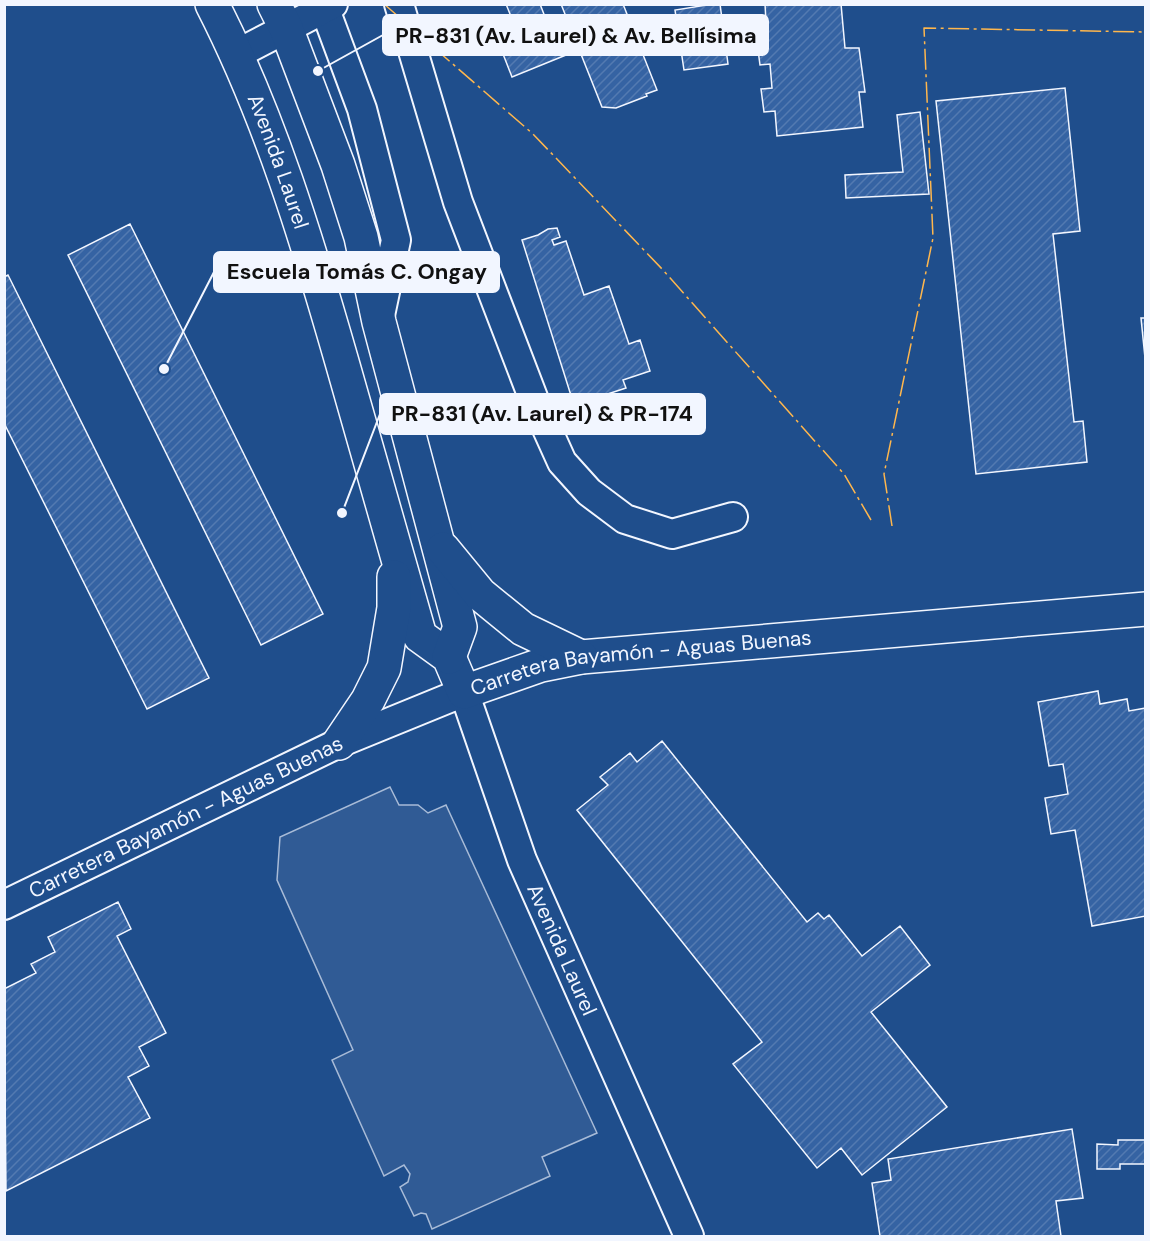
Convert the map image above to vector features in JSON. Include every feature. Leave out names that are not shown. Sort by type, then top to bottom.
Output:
[{"type":"main road","name":"Avenida Laurel","points":[[212,4],[237,54],[281,165],[324,300],[420,636],[449,657],[464,692]]},
{"type":"main road","points":[[280,16],[338,165],[361,237],[379,322],[460,627],[449,657]]},
{"type":"main road","points":[[437,541],[480,594],[523,629],[581,657]]},
{"type":"main road","points":[[339,743],[368,700],[384,668],[394,608],[393,542]]},
{"type":"main road","name":"Carretera Bayamón - Aguas Buenas","points":[[464,692],[541,665],[581,657],[1146,609]]},
{"type":"street","points":[[399,4],[458,202],[534,400],[562,462],[589,492],[625,519],[672,534],[733,517]]},
{"type":"street","points":[[237,54],[280,16],[327,6],[362,109],[396,240],[379,322]]},
{"type":"street","name":"Carretera Bayamón - Aguas Buenas","points":[[4,906],[339,743],[464,692]]},
{"type":"street","name":"Avenida Laurel","points":[[464,692],[522,860],[689,1236]]},
{"type":"shaded area","points":[[390,787],[399,805],[418,805],[428,813],[446,805],[597,1133],[542,1157],[550,1176],[432,1229],[426,1214],[421,1213],[414,1216],[400,1187],[408,1182],[410,1174],[404,1165],[384,1176],[332,1060],[353,1050],[277,880],[280,837]]},
{"type":"building","points":[[506,4],[540,4],[552,35],[558,32],[566,55],[512,77],[503,54],[523,46]]},
{"type":"building","points":[[561,4],[623,4],[657,90],[616,108],[602,107]]},
{"type":"building","points":[[720,4],[728,64],[684,70],[675,10]]},
{"type":"building","points":[[765,4],[841,4],[845,48],[859,48],[865,92],[859,92],[863,127],[777,136],[775,111],[764,112],[761,89],[772,88],[770,64],[760,65],[757,42],[767,40]]},
{"type":"building","points":[[1065,88],[1080,231],[1053,234],[1074,422],[1083,421],[1087,462],[976,474],[936,101]]},
{"type":"building","points":[[920,112],[929,194],[846,198],[845,175],[903,172],[897,115]]},
{"type":"building","points":[[130,224],[323,614],[261,645],[68,255]]},
{"type":"building","points":[[557,228],[560,237],[552,240],[554,245],[566,241],[584,295],[609,286],[629,344],[640,340],[650,371],[623,380],[626,388],[574,405],[522,240],[548,229]]},
{"type":"building","points":[[8,275],[209,678],[147,709],[4,423],[4,277]]},
{"type":"building","points":[[1141,318],[1146,318],[1146,368]]},
{"type":"building","points":[[1098,691],[1100,704],[1127,699],[1129,711],[1146,708],[1146,916],[1092,926],[1075,830],[1051,834],[1045,798],[1068,794],[1063,764],[1049,766],[1038,702]]},
{"type":"building","points":[[662,741],[807,922],[818,913],[824,919],[829,915],[862,956],[900,926],[930,965],[871,1012],[947,1107],[862,1175],[841,1148],[817,1168],[733,1064],[762,1042],[577,810],[608,785],[600,777],[630,753],[637,762]]},
{"type":"building","points":[[118,902],[131,929],[117,936],[166,1033],[139,1047],[149,1066],[128,1077],[150,1118],[6,1191],[4,989],[36,973],[31,964],[55,952],[48,937]]},
{"type":"building","points":[[1072,1129],[1083,1198],[1056,1201],[1061,1236],[880,1236],[872,1183],[891,1180],[888,1159]]},
{"type":"building","points":[[1118,1140],[1146,1140],[1146,1164],[1120,1164],[1120,1169],[1097,1169],[1097,1144],[1118,1145]]},
{"type":"power","points":[[384,4],[533,134],[663,270],[844,474],[871,520]]},
{"type":"power","points":[[892,526],[884,474],[933,238],[924,28],[1146,32]]},
{"type":"place","name":"PR-831 (Av. Laurel) & Av. Bellísima","points":[[318,71]]},
{"type":"place","name":"Escuela Tomás C. Ongay","points":[[164,369]]},
{"type":"place","name":"PR-831 (Av. Laurel) & PR-174","points":[[342,513]]}]
